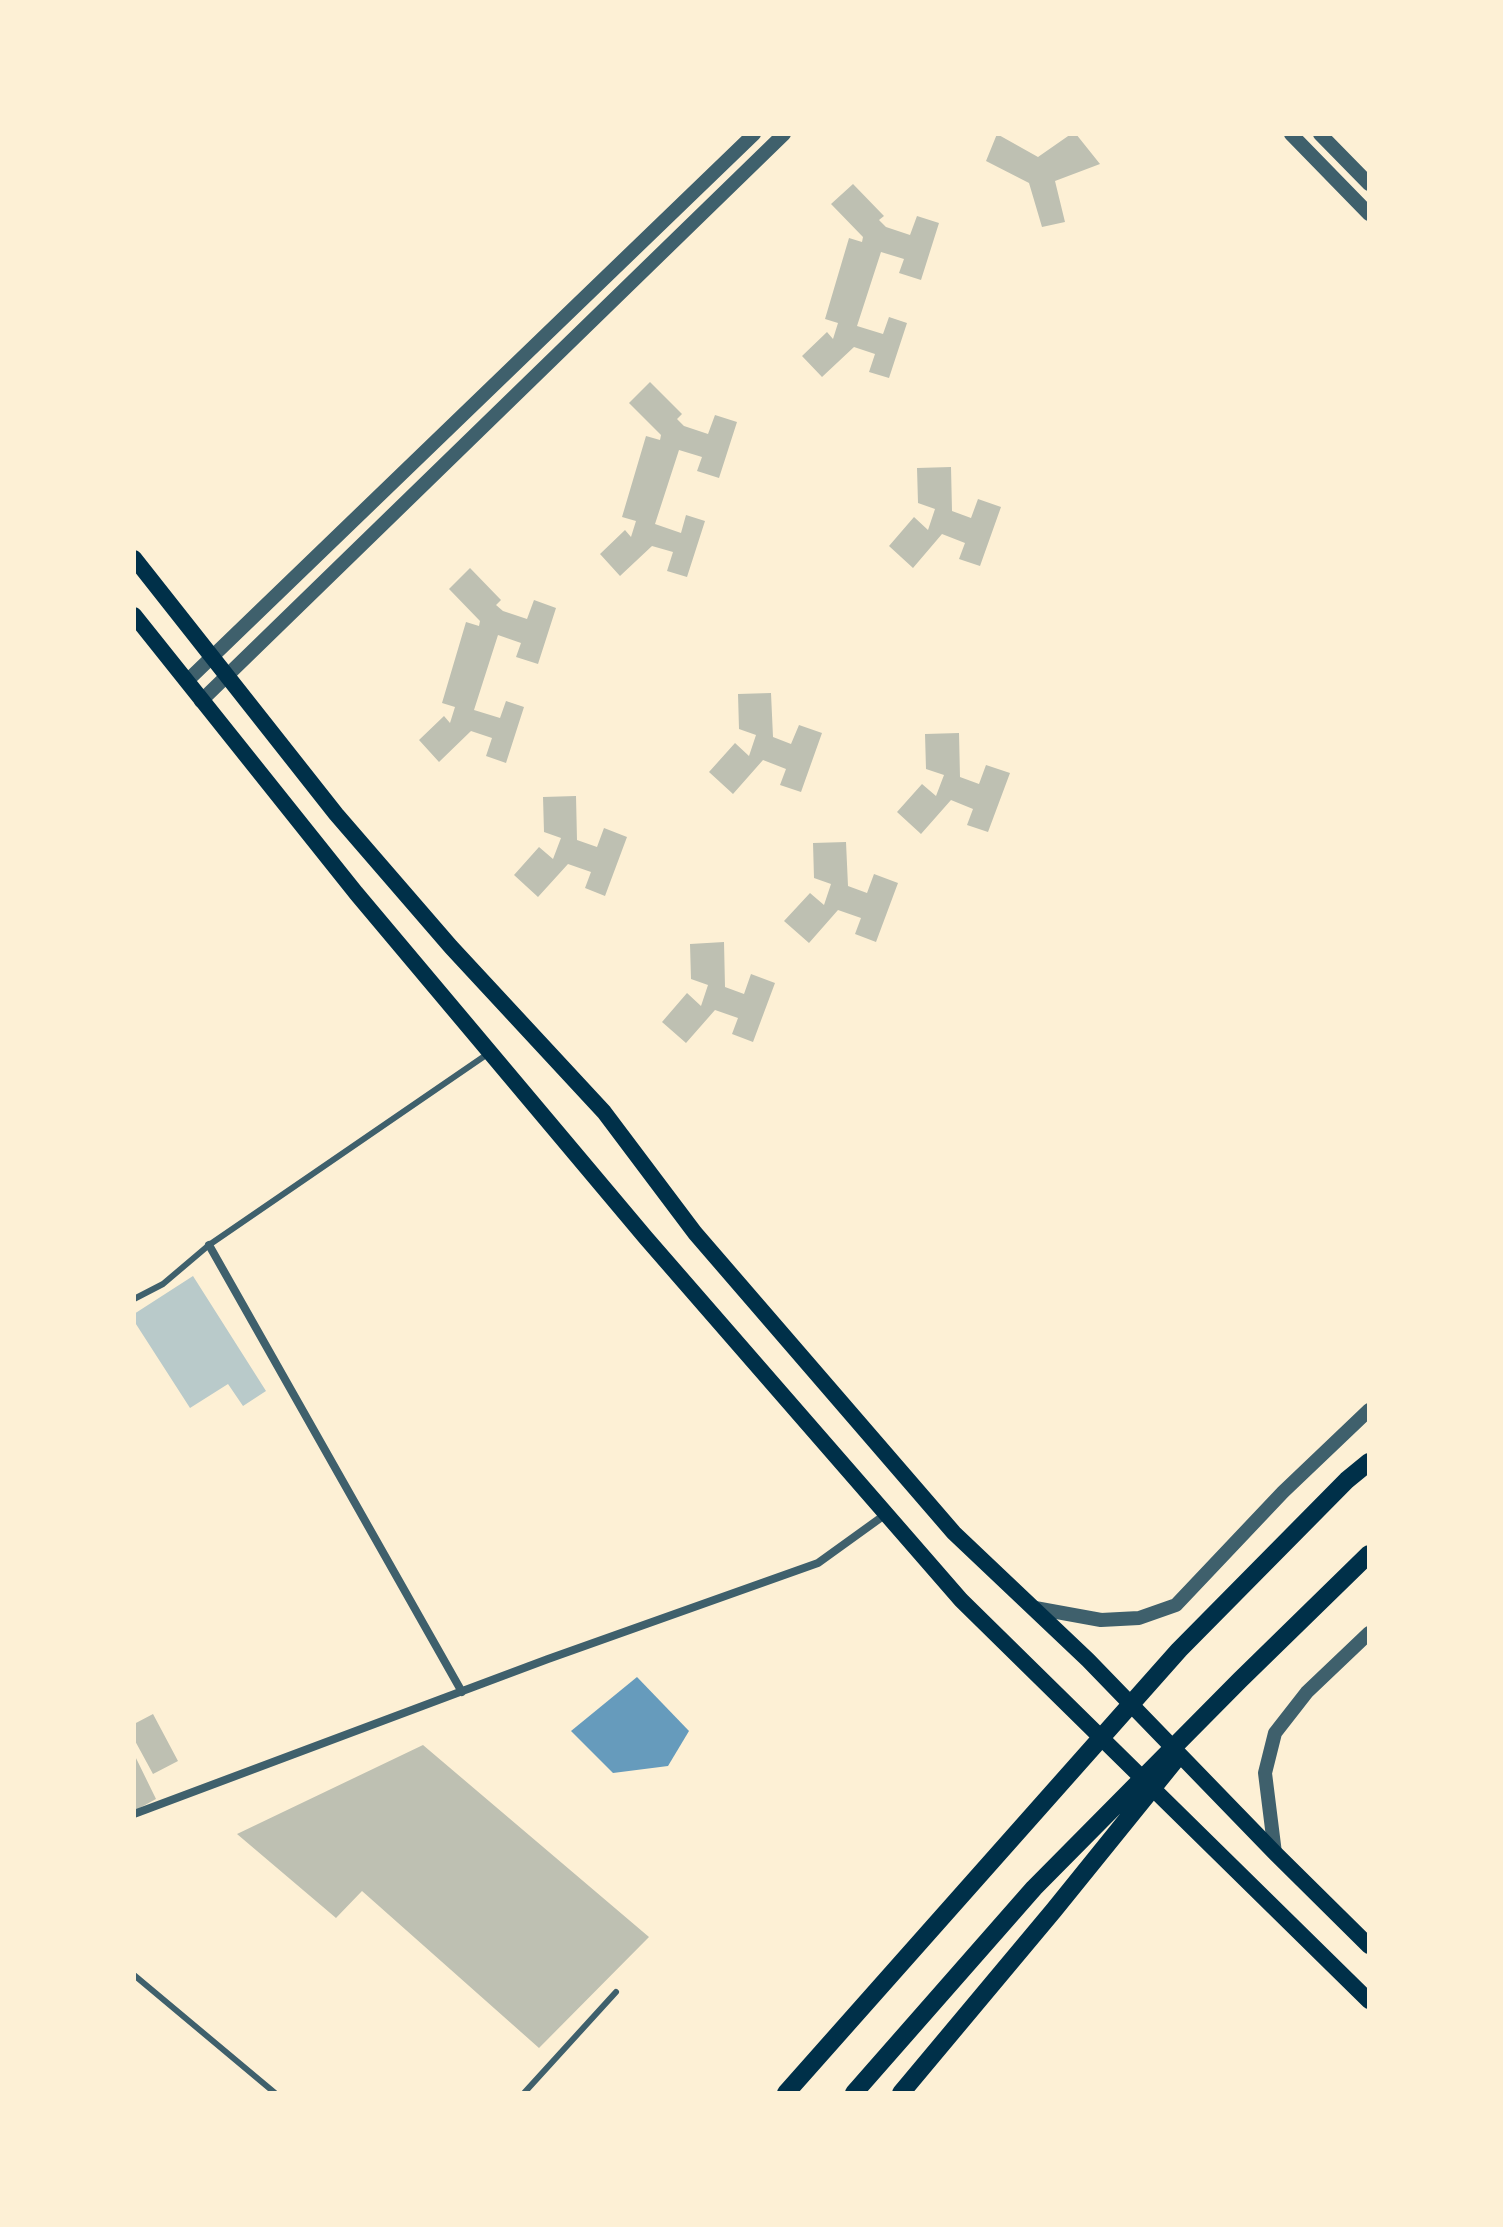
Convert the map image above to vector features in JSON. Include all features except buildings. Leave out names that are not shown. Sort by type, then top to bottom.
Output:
[{"type":"main road","points":[[134,558],[336,814],[451,947],[604,1112],[695,1233],[954,1533],[1035,1608],[1173,1745],[1369,1946]]},
{"type":"main road","points":[[134,615],[356,893],[490,1053],[646,1238],[961,1600],[1369,2001]]},
{"type":"main road","points":[[786,2093],[1179,1650],[1347,1480],[1369,1462]]},
{"type":"main road","points":[[854,2093],[1034,1888],[1369,1554]]},
{"type":"main road","points":[[901,2093],[1240,1680]]},
{"type":"street","points":[[187,681],[754,134]]},
{"type":"street","points":[[201,701],[784,134]]},
{"type":"street","points":[[1291,134],[1369,214]]},
{"type":"street","points":[[1320,134],[1369,184]]},
{"type":"street","points":[[209,1245],[462,1692]]},
{"type":"street","points":[[1035,1608],[1101,1620],[1139,1618],[1176,1605],[1283,1492],[1369,1410]]},
{"type":"street","points":[[134,1814],[818,1563],[886,1514]]},
{"type":"street","points":[[1275,1853],[1265,1773],[1275,1733],[1307,1692],[1369,1633]]},
{"type":"lane","points":[[134,1299],[163,1284],[209,1245],[490,1053]]},
{"type":"lane","points":[[134,1975],[275,2093]]},
{"type":"lane","points":[[524,2093],[616,1992]]},
{"type":"shaded area","points":[[193,1276],[266,1391],[243,1406],[228,1384],[190,1408],[134,1321],[134,1314]]},
{"type":"water","points":[[637,1677],[689,1731],[668,1766],[613,1773],[571,1731]]}]
